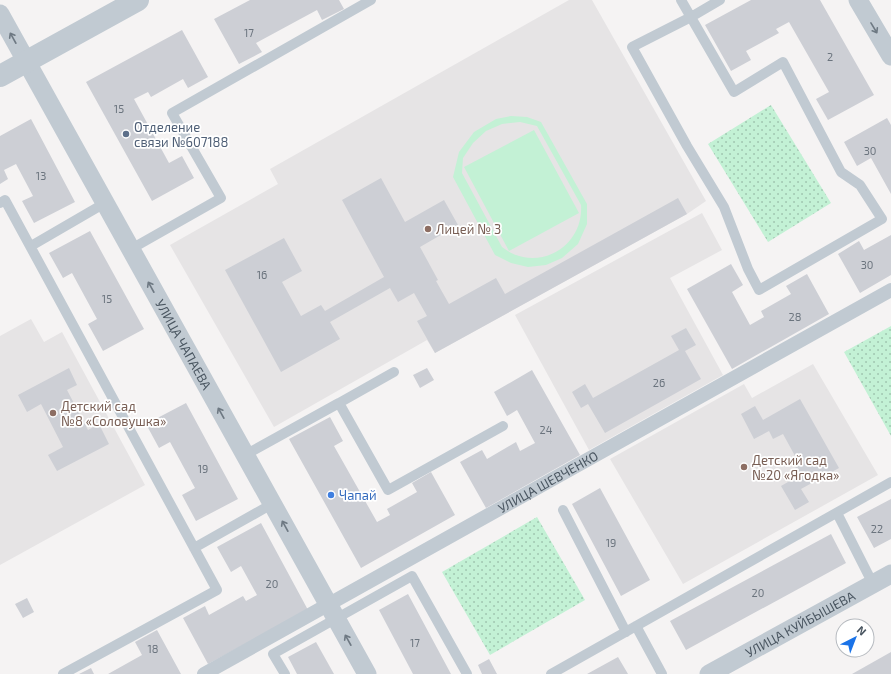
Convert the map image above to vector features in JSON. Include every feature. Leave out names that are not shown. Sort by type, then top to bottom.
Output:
[{"type":"street","points":[[0,76],[138,0]]},
{"type":"street","points":[[858,0],[891,56]]},
{"type":"street","name":"УЛИЦА ЧАПАЕВА","points":[[0,14],[367,674]]},
{"type":"street","name":"УЛИЦА ШЕВЧЕНКО","points":[[204,674],[332,612],[891,290]]},
{"type":"street","name":"УЛИЦА КУЙБЫШЕВА","points":[[709,674],[891,574]]},
{"type":"lane","points":[[681,0],[691,17],[734,92],[783,62],[841,172],[860,185],[882,219],[759,290],[748,270],[724,207],[687,146],[632,47],[691,17],[720,0]]},
{"type":"lane","points":[[130,249],[221,198],[172,113],[365,1]]},
{"type":"lane","points":[[0,203],[6,200],[217,590],[63,674]]},
{"type":"lane","points":[[31,246],[105,203]]},
{"type":"lane","points":[[245,455],[394,372]]},
{"type":"lane","points":[[339,403],[388,490],[503,426]]},
{"type":"lane","points":[[551,674],[891,482]]},
{"type":"lane","points":[[194,548],[272,504]]},
{"type":"lane","points":[[563,510],[626,632]]},
{"type":"lane","points":[[837,513],[873,584]]},
{"type":"lane","points":[[285,674],[274,654],[332,612],[412,576],[467,674]]},
{"type":"lane","points":[[636,626],[662,674]]},
{"type":"shaded area","name":"Лицей № 3","points":[[569,0],[592,0],[706,201],[687,214],[435,353],[427,340],[274,427],[170,245],[278,184],[270,169]]},
{"type":"shaded area","points":[[702,213],[722,250],[670,278],[723,375],[589,450],[515,315]]},
{"type":"shaded area","name":"Детский сад №8 «Соловушка»","points":[[31,319],[44,342],[62,332],[145,485],[0,565],[0,336]]},
{"type":"shaded area","name":"Детский сад №20 «Ягодка»","points":[[813,364],[878,475],[683,584],[610,459],[744,384],[752,398]]},
{"type":"green space","points":[[771,105],[831,203],[768,242],[708,144]]},
{"type":"green space","points":[[511,116],[527,117],[541,122],[587,204],[587,224],[578,244],[562,258],[546,265],[528,267],[511,263],[495,255],[453,177],[459,152],[474,132],[496,119]],"holes":[[[520,122],[537,126],[581,205],[580,220],[575,234],[566,244],[555,252],[543,257],[529,258],[515,255],[502,247],[462,173],[463,158],[473,143],[486,131],[502,124]]]},
{"type":"green space","points":[[534,130],[579,213],[509,251],[464,167]]},
{"type":"green space","points":[[891,326],[891,436],[844,352]]},
{"type":"green space","points":[[537,517],[585,600],[490,655],[442,572]]},
{"type":"building","points":[[250,0],[339,0],[344,9],[322,20],[317,10],[256,43],[262,52],[239,64],[214,19]]},
{"type":"building","points":[[751,0],[820,0],[874,95],[828,120],[816,99],[829,92],[789,22],[776,29],[779,33],[746,51],[751,60],[731,71],[705,25]]},
{"type":"building","points":[[182,30],[208,77],[188,88],[183,79],[151,97],[148,92],[134,99],[169,163],[182,156],[194,178],[152,201],[86,82]]},
{"type":"building","points":[[887,118],[891,125],[891,194],[871,158],[857,166],[844,142]]},
{"type":"building","points":[[31,119],[75,202],[34,223],[22,201],[33,196],[16,164],[4,170],[8,179],[0,184],[0,136]]},
{"type":"building","points":[[381,178],[405,222],[444,200],[458,225],[420,247],[449,304],[496,278],[505,294],[678,198],[687,214],[435,353],[417,321],[427,316],[414,293],[398,302],[390,288],[330,322],[340,339],[281,372],[225,270],[284,238],[302,271],[282,282],[301,316],[321,305],[325,311],[384,277],[342,200]]},
{"type":"building","points":[[90,231],[144,329],[103,351],[88,324],[97,319],[72,273],[63,278],[49,253]]},
{"type":"building","points":[[891,235],[891,275],[860,293],[838,254],[859,241],[864,250]]},
{"type":"building","points":[[731,264],[743,285],[732,292],[750,325],[764,317],[761,311],[791,294],[786,286],[807,274],[829,314],[732,369],[687,289]]},
{"type":"building","points":[[686,328],[696,345],[685,351],[701,379],[605,433],[588,404],[581,408],[572,392],[585,384],[593,398],[679,350],[671,336]]},
{"type":"building","points":[[69,368],[77,385],[67,390],[88,430],[99,424],[109,444],[57,471],[48,455],[63,447],[41,404],[27,412],[18,395]]},
{"type":"building","points":[[427,368],[434,380],[420,388],[413,375]]},
{"type":"building","points":[[532,370],[580,455],[486,508],[460,462],[482,450],[487,459],[516,442],[520,451],[535,443],[517,410],[507,416],[494,392]]},
{"type":"building","points":[[800,399],[839,468],[801,489],[809,502],[795,510],[781,486],[795,478],[791,470],[800,465],[783,434],[773,439],[769,431],[754,439],[741,414],[755,406],[763,420]]},
{"type":"building","points":[[186,403],[238,499],[196,521],[182,495],[195,488],[170,442],[159,448],[146,424]]},
{"type":"building","points":[[330,417],[343,441],[334,446],[377,522],[390,515],[387,509],[417,492],[412,483],[431,472],[455,515],[361,568],[289,439]]},
{"type":"building","points":[[600,488],[650,580],[621,596],[572,504]]},
{"type":"building","points":[[891,499],[891,539],[874,548],[857,517]]},
{"type":"building","points":[[261,523],[308,610],[208,664],[183,618],[205,606],[209,615],[243,596],[246,601],[257,595],[241,566],[231,572],[217,547]]},
{"type":"building","points":[[831,534],[846,563],[686,650],[670,621]]},
{"type":"building","points":[[408,594],[451,674],[413,674],[379,610]]},
{"type":"building","points":[[27,598],[34,612],[23,618],[15,604]]},
{"type":"building","points":[[157,630],[181,674],[108,674],[142,655],[135,642]]},
{"type":"building","points":[[316,642],[334,674],[297,674],[288,657]]},
{"type":"building","points":[[891,652],[891,674],[852,674]]},
{"type":"building","points":[[618,657],[628,674],[587,674]]},
{"type":"building","points":[[489,659],[497,674],[482,674],[478,665]]},
{"type":"building","points":[[91,668],[94,674],[79,674]]},
{"type":"place","name":"Отделение связи №607188","points":[[126,134]]},
{"type":"place","name":"Лицей № 3","points":[[428,229]]},
{"type":"place","name":"Детский сад №8 «Соловушка»","points":[[53,413]]},
{"type":"place","name":"Детский сад №20 «Ягодка»","points":[[744,467]]},
{"type":"place","name":"Чапай","points":[[331,495]]}]
